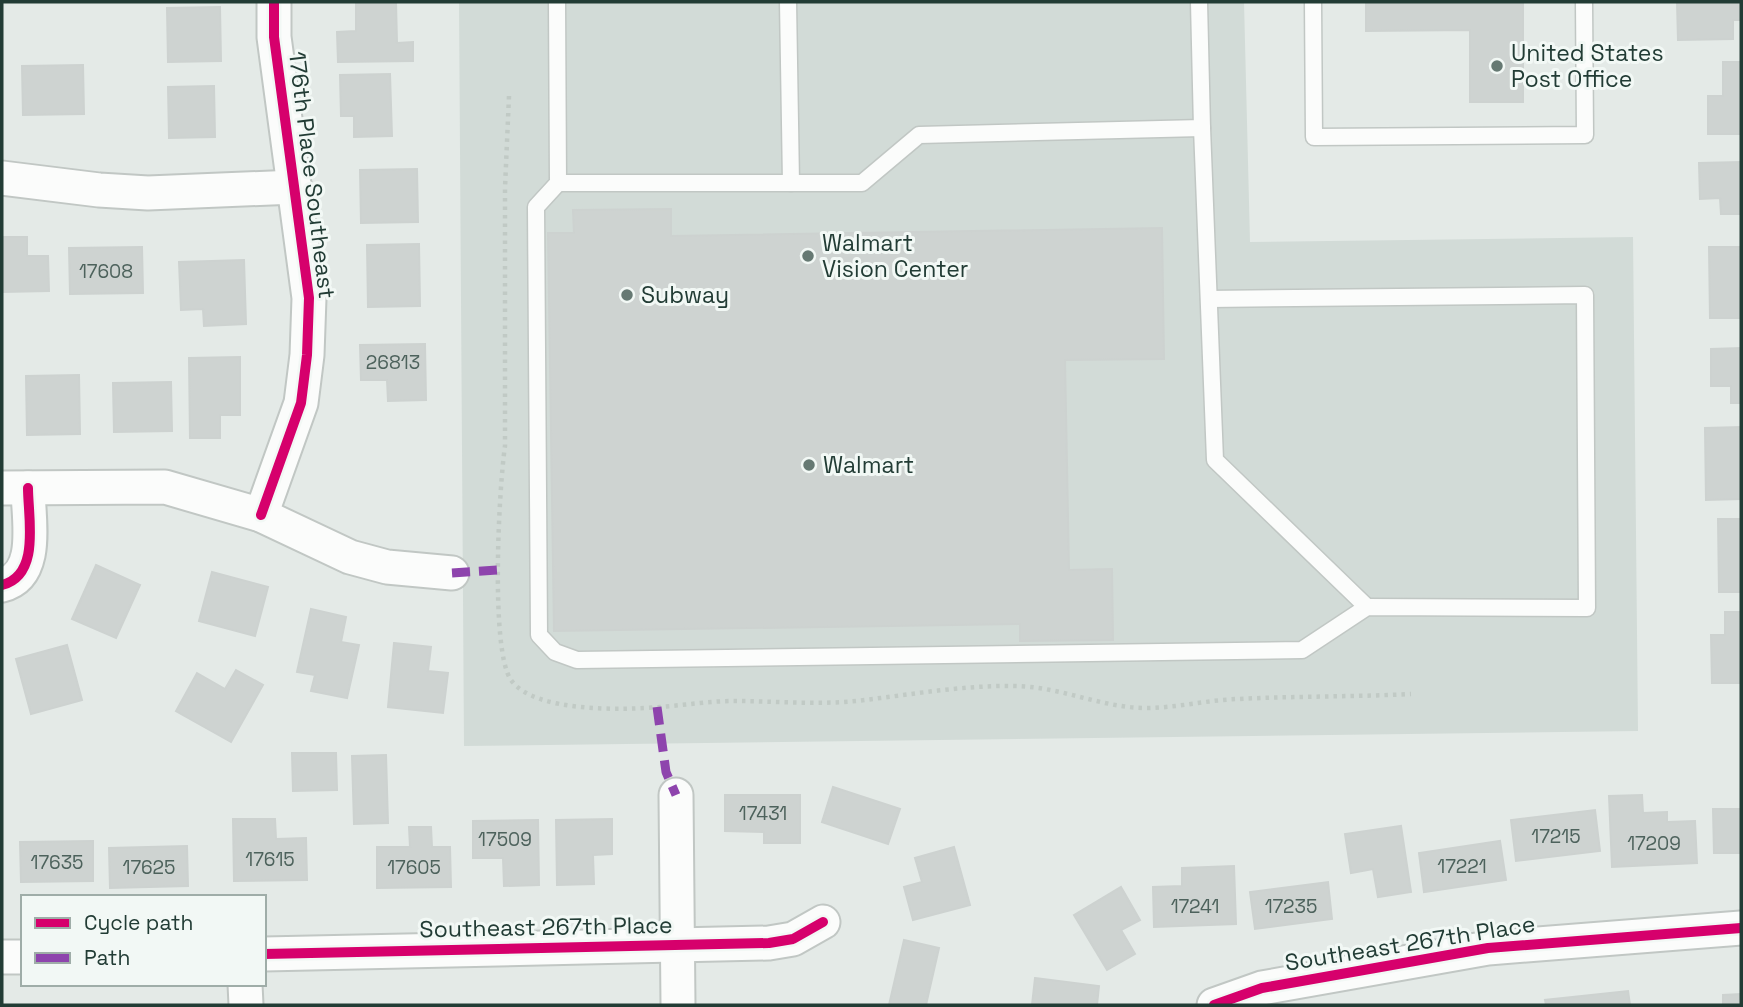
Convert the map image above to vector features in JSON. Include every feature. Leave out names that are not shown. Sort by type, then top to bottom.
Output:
[{"type":"street","name":"176th Place Southeast","points":[[261,515],[301,403],[307,355],[309,298],[274,37],[274,2]]},
{"type":"street","points":[[2,178],[148,193],[295,187]]},
{"type":"street","points":[[2,585],[19,576],[26,564],[15,488],[165,487],[261,515],[351,557],[387,567],[452,573]]},
{"type":"street","points":[[676,795],[678,1005]]},
{"type":"street","name":"Southeast 267th Place","points":[[266,954],[769,943],[793,939],[823,922]]},
{"type":"street","name":"Southeast 267th Place","points":[[1214,1005],[1262,988],[1488,948],[1741,928]]},
{"type":"street","points":[[2,957],[21,957]]},
{"type":"street","points":[[245,986],[246,1005]]},
{"type":"lane","points":[[557,2],[558,183],[536,206],[539,635],[555,652],[577,660],[1302,650],[1367,607],[1587,608],[1585,295],[1209,299]]},
{"type":"lane","points":[[788,2],[792,183]]},
{"type":"lane","points":[[1199,2],[1215,460],[1367,607]]},
{"type":"lane","points":[[1313,2],[1314,137],[1585,135],[1584,2]]},
{"type":"lane","points":[[558,183],[862,183],[919,135],[1202,128]]},
{"type":"path","points":[[657,707],[729,701],[853,701],[933,690],[1017,686],[1071,692],[1112,706],[1148,708],[1229,699],[1411,694]]},
{"type":"shaded area","points":[[459,2],[1244,2],[1250,242],[1633,237],[1638,731],[464,746]]},
{"type":"building","points":[[356,2],[396,2],[397,43],[413,42],[413,61],[338,62],[337,32],[356,31]]},
{"type":"building","name":"United States Post Office","points":[[1366,2],[1523,2],[1523,102],[1470,102],[1470,30],[1366,31]]},
{"type":"building","points":[[1677,2],[1741,2],[1741,20],[1733,20],[1733,39],[1678,40]]},
{"type":"building","points":[[220,7],[221,61],[168,62],[167,8]]},
{"type":"building","points":[[1723,62],[1741,62],[1741,134],[1708,134],[1708,96],[1723,96]]},
{"type":"building","points":[[83,65],[84,114],[23,115],[22,66]]},
{"type":"building","points":[[390,74],[392,136],[354,137],[354,116],[341,116],[340,75]]},
{"type":"building","points":[[214,86],[215,137],[169,138],[168,87]]},
{"type":"building","points":[[1741,162],[1741,214],[1721,214],[1720,198],[1700,199],[1699,163]]},
{"type":"building","points":[[417,169],[418,222],[361,223],[360,170]]},
{"type":"building","name":"Walmart","points":[[671,209],[671,236],[1162,228],[1164,359],[1065,360],[1069,570],[1112,569],[1113,640],[1020,641],[1020,624],[554,631],[548,233],[574,233],[573,210]]},
{"type":"building","points":[[2,237],[27,237],[27,256],[48,256],[49,291],[2,292]]},
{"type":"building","points":[[419,244],[420,306],[368,307],[367,245]]},
{"type":"building","points":[[142,247],[143,293],[70,294],[69,248]]},
{"type":"building","points":[[1709,247],[1741,247],[1741,318],[1710,318]]},
{"type":"building","points":[[244,260],[246,324],[204,326],[203,309],[181,310],[179,262]]},
{"type":"building","points":[[425,344],[426,400],[388,401],[387,380],[361,380],[360,345]]},
{"type":"building","points":[[1741,348],[1741,403],[1731,403],[1731,386],[1711,386],[1711,349]]},
{"type":"building","points":[[240,357],[240,415],[220,415],[220,438],[190,438],[189,358]]},
{"type":"building","points":[[79,375],[80,434],[27,435],[26,376]]},
{"type":"building","points":[[171,382],[172,431],[114,432],[113,383]]},
{"type":"building","points":[[1741,427],[1741,499],[1706,500],[1705,428]]},
{"type":"building","points":[[1718,519],[1741,519],[1741,592],[1719,592]]},
{"type":"building","points":[[96,565],[140,585],[116,638],[72,619]]},
{"type":"building","points":[[212,572],[268,587],[255,636],[199,621]]},
{"type":"building","points":[[311,609],[346,617],[341,642],[359,645],[347,698],[311,691],[315,675],[297,672]]},
{"type":"building","points":[[1725,612],[1741,612],[1741,683],[1712,683],[1711,635],[1725,635]]},
{"type":"building","points":[[394,643],[431,647],[428,671],[448,673],[443,713],[388,707]]},
{"type":"building","points":[[67,645],[82,700],[31,714],[16,659]]},
{"type":"building","points":[[236,670],[263,685],[231,742],[176,711],[197,673],[225,689]]},
{"type":"building","points":[[292,753],[336,753],[337,790],[293,791]]},
{"type":"building","points":[[386,755],[388,823],[354,824],[352,756]]},
{"type":"building","points":[[833,787],[900,809],[888,844],[822,822]]},
{"type":"building","points":[[725,795],[800,795],[800,843],[764,843],[764,832],[725,831]]},
{"type":"building","points":[[1642,795],[1643,813],[1667,812],[1667,822],[1695,821],[1697,863],[1612,867],[1609,796]]},
{"type":"building","points":[[1713,809],[1741,809],[1741,853],[1714,853]]},
{"type":"building","points":[[1595,810],[1600,851],[1516,861],[1511,820]]},
{"type":"building","points":[[233,819],[275,819],[276,839],[306,838],[307,880],[234,881]]},
{"type":"building","points":[[612,819],[612,854],[593,855],[594,884],[557,885],[556,820]]},
{"type":"building","points":[[538,820],[539,885],[504,886],[503,858],[473,858],[473,821]]},
{"type":"building","points":[[1401,826],[1411,892],[1378,897],[1373,869],[1351,873],[1345,834]]},
{"type":"building","points":[[409,827],[431,827],[432,847],[450,847],[451,887],[377,888],[377,847],[410,847]]},
{"type":"building","points":[[93,841],[93,881],[21,882],[20,842]]},
{"type":"building","points":[[1500,841],[1506,880],[1424,892],[1419,853]]},
{"type":"building","points":[[187,846],[188,886],[110,888],[109,848]]},
{"type":"building","points":[[954,847],[970,905],[913,920],[904,887],[922,882],[915,858]]},
{"type":"building","points":[[1234,866],[1236,924],[1154,927],[1153,887],[1182,886],[1182,868]]},
{"type":"building","points":[[1328,882],[1332,919],[1255,929],[1250,892]]},
{"type":"building","points":[[1121,887],[1140,920],[1121,930],[1135,954],[1107,970],[1074,915]]},
{"type":"building","points":[[904,940],[939,948],[926,1005],[889,1005]]},
{"type":"building","points":[[1035,978],[1099,986],[1097,1005],[1032,1005]]},
{"type":"building","points":[[1628,991],[1630,1005],[1546,1005],[1545,1000]]},
{"type":"building","points":[[1741,994],[1741,1005],[1723,1005],[1723,995]]},
{"type":"marked path","points":[[452,573],[498,570]]},
{"type":"marked path","points":[[657,707],[666,772],[676,795]]},
{"type":"cycle path","points":[[261,515],[301,403],[307,355],[309,298],[274,37],[274,2]]},
{"type":"cycle path","points":[[2,585],[23,570],[27,558],[30,544],[28,488]]},
{"type":"cycle path","points":[[266,954],[769,943],[793,939],[823,922]]},
{"type":"cycle path","points":[[1214,1005],[1262,988],[1488,948],[1741,928]]},
{"type":"place","name":"United States Post Office","points":[[1497,66]]},
{"type":"place","name":"Walmart Vision Center","points":[[808,256]]},
{"type":"place","name":"Subway","points":[[627,295]]},
{"type":"place","name":"Walmart","points":[[809,465]]}]
